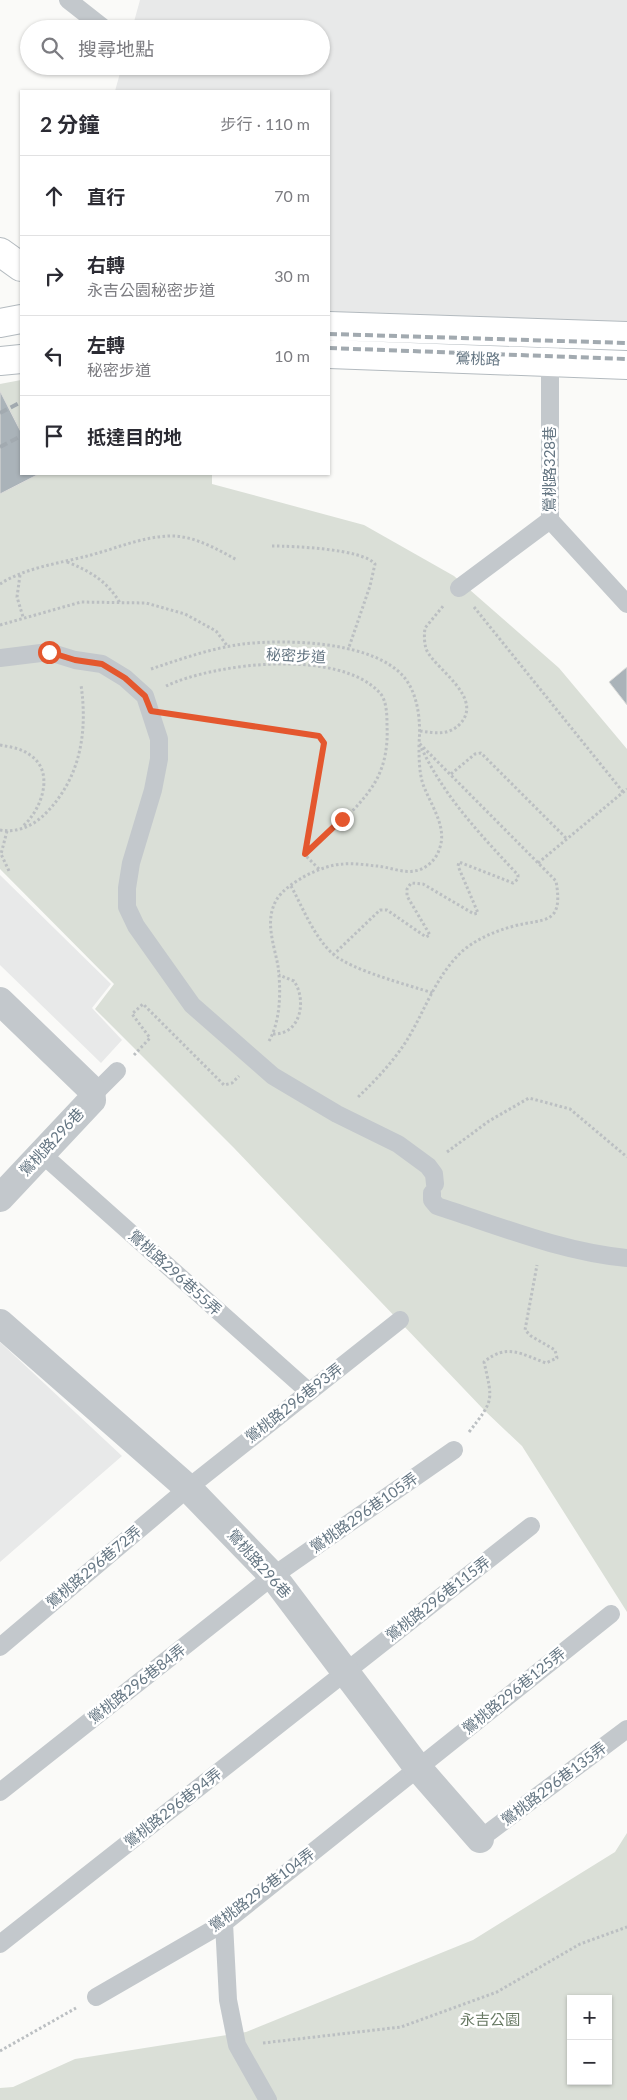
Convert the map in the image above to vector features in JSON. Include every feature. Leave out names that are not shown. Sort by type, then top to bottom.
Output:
[{"type":"main road","points":[[0,252],[20,266]]},
{"type":"main road","points":[[0,322],[20,319]]},
{"type":"main road","name":"鶯桃路","points":[[330,326],[627,336]]},
{"type":"main road","name":"鶯桃路","points":[[330,354],[627,365]]},
{"type":"main road","points":[[0,361],[20,359]]},
{"type":"street","name":"鶯桃路296巷","points":[[0,1001],[91,1089],[93,1095],[92,1100],[0,1198]]},
{"type":"street","name":"鶯桃路296巷","points":[[0,1323],[188,1488],[273,1576],[418,1768],[480,1838]]},
{"type":"lane","points":[[68,0],[94,20]]},
{"type":"lane","name":"鶯桃路328巷","points":[[550,333],[550,520],[627,604]]},
{"type":"lane","points":[[459,588],[550,520]]},
{"type":"lane","points":[[0,658],[49,652],[75,660],[102,664],[125,678],[148,704],[159,738],[159,759],[153,790],[131,863],[127,888],[128,907],[136,926],[192,1005],[273,1076],[337,1114],[398,1144],[428,1166],[434,1174],[432,1200],[437,1206],[603,1256],[627,1258]]},
{"type":"lane","points":[[93,1095],[117,1071]]},
{"type":"lane","name":"鶯桃路296巷55弄","points":[[42,1154],[308,1391]]},
{"type":"lane","name":"鶯桃路296巷93弄","points":[[188,1488],[400,1320]]},
{"type":"lane","name":"鶯桃路296巷105弄","points":[[273,1576],[454,1450]]},
{"type":"lane","name":"鶯桃路296巷72弄","points":[[0,1647],[188,1488]]},
{"type":"lane","name":"鶯桃路296巷115弄","points":[[346,1672],[530,1526]]},
{"type":"lane","name":"鶯桃路296巷84弄","points":[[0,1792],[273,1576]]},
{"type":"lane","name":"鶯桃路296巷125弄","points":[[418,1768],[610,1614]]},
{"type":"lane","name":"鶯桃路296巷94弄","points":[[0,1944],[346,1672]]},
{"type":"lane","name":"鶯桃路296巷135弄","points":[[480,1838],[627,1729]]},
{"type":"lane","name":"鶯桃路296巷104弄","points":[[96,1997],[224,1923],[418,1768]]},
{"type":"lane","points":[[224,1923],[228,2000],[237,2045],[268,2100]]},
{"type":"path","points":[[0,584],[20,575],[131,542],[170,536],[197,541],[237,560]]},
{"type":"path","name":"秘密步道","points":[[272,546],[318,548],[367,557],[375,564],[370,586],[348,650]]},
{"type":"path","points":[[66,562],[84,568],[105,582],[120,603]]},
{"type":"path","points":[[20,575],[17,596],[23,617]]},
{"type":"path","points":[[420,731],[443,734],[452,730],[463,720],[466,711],[465,701],[460,691],[426,649],[424,636],[425,628],[430,619],[459,588],[623,792]]},
{"type":"path","points":[[0,625],[81,602],[146,603],[185,614],[216,631],[228,647]]},
{"type":"path","points":[[117,1071],[150,1038],[132,1014],[143,1004],[224,1085],[232,1083],[255,1060],[273,1034],[278,1011],[278,975],[270,920],[275,902],[281,894],[291,886],[320,870],[341,864],[377,866],[410,872],[421,870],[435,857],[442,841],[440,826],[422,779],[420,731],[414,696],[404,678],[390,666],[365,654],[311,641],[271,642],[228,647],[181,659],[125,678]]},
{"type":"path","points":[[0,830],[20,829],[33,824],[59,800],[68,786],[76,767],[82,743],[82,703],[75,660]]},
{"type":"path","name":"秘密步道","points":[[148,704],[203,674],[225,668],[279,665],[309,665],[338,671],[362,679],[381,694],[387,713],[388,731],[383,765],[374,785],[305,854]]},
{"type":"path","points":[[148,704],[323,738],[324,743],[305,854],[320,870]]},
{"type":"path","points":[[337,1114],[384,1072],[407,1040],[455,958],[479,938],[516,925],[542,922],[551,916],[559,898],[556,881],[419,743]]},
{"type":"path","points":[[334,954],[380,910],[387,910],[426,937],[430,935],[407,896],[407,889],[411,884],[423,884],[474,914],[478,914],[458,866],[459,862],[513,883],[518,879],[518,875],[471,825],[434,776],[419,743]]},
{"type":"path","points":[[0,745],[15,748],[31,755],[39,764],[43,778],[43,793],[38,808],[30,820],[20,829]]},
{"type":"path","points":[[451,774],[474,754],[481,753],[566,838]]},
{"type":"path","points":[[538,863],[627,789]]},
{"type":"path","points":[[7,831],[1,854],[9,871]]},
{"type":"path","points":[[291,886],[313,927],[334,954],[368,972],[433,993]]},
{"type":"path","points":[[273,1034],[280,1034],[289,1030],[295,1024],[301,1006],[300,990],[294,981],[278,975]]},
{"type":"path","points":[[428,1166],[489,1121],[529,1098],[570,1110],[627,1157]]},
{"type":"path","points":[[454,1450],[485,1411],[492,1395],[484,1362],[494,1353],[507,1349],[546,1363],[557,1358],[556,1350],[531,1336],[525,1330],[542,1239]]},
{"type":"path","points":[[237,2045],[295,2041],[401,2027],[497,1992],[580,1944],[627,1927]]},
{"type":"path","points":[[0,2051],[96,1997]]},
{"type":"shaded area","points":[[140,0],[627,0],[627,323],[330,314],[330,90],[115,90],[119,75],[330,75],[330,20],[134,20]]},
{"type":"shaded area","points":[[0,875],[111,984],[92,1008],[122,1040],[101,1063],[0,965]]},
{"type":"shaded area","points":[[0,1342],[122,1456],[0,1562]]},
{"type":"green space","points":[[20,380],[20,475],[212,475],[212,484],[364,525],[454,576],[559,668],[627,749],[627,1612],[522,1446],[485,1411],[234,1148],[95,1009],[114,984],[0,869],[0,384]]},
{"type":"green space","name":"永吉公園","points":[[627,1833],[627,2100],[0,2100],[0,2088],[13,2087],[75,2059],[246,2032],[473,1940],[615,1852]]},
{"type":"building","points":[[0,391],[20,430],[20,475],[37,475],[0,494]]},
{"type":"building","points":[[627,667],[627,705],[609,682]]},
{"type":"railway","points":[[330,334],[627,343]]},
{"type":"railway","points":[[330,348],[627,359]]},
{"type":"railway","points":[[0,413],[20,403]]},
{"type":"railway","points":[[0,447],[20,437]]},
{"type":"route","points":[[49,652],[75,660],[102,664],[125,678],[145,696],[151,711],[323,738],[324,743],[305,854],[342,819]]}]
